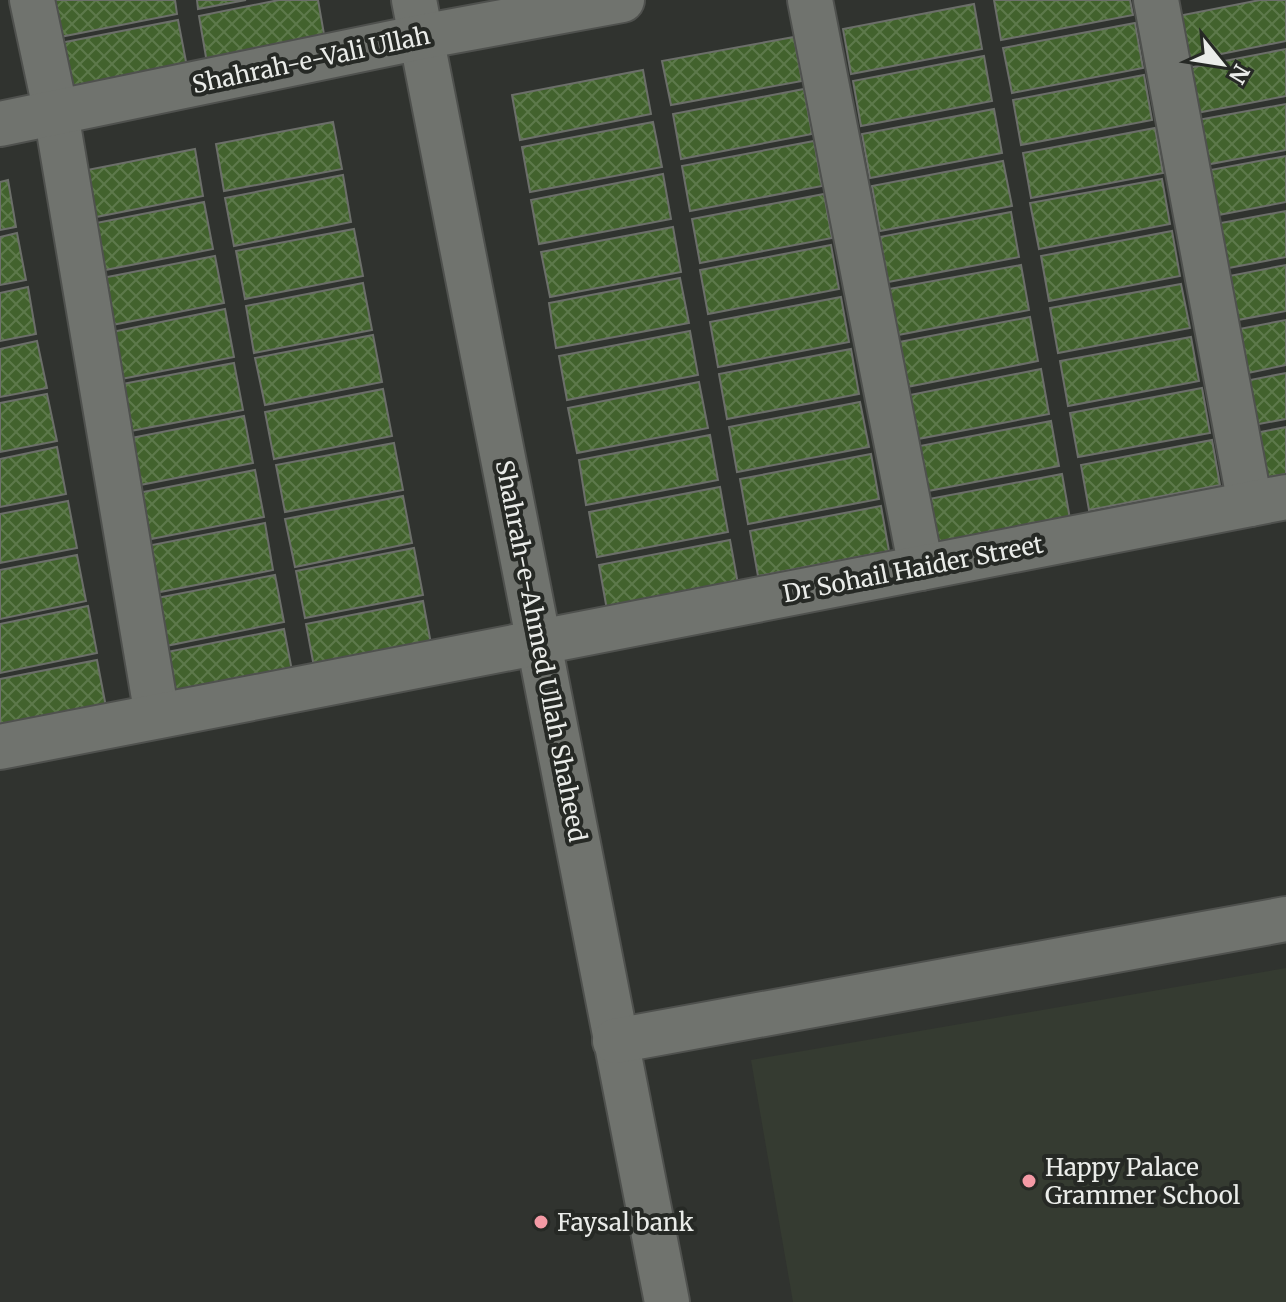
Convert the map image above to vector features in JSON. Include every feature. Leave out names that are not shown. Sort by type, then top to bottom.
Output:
[{"type":"street","points":[[32,0],[56,113],[157,716]]},
{"type":"street","name":"Shahrah-e-Vali Ullah","points":[[0,124],[56,113],[418,18],[622,0]]},
{"type":"street","points":[[810,0],[921,568]]},
{"type":"street","points":[[1156,0],[1268,500]]},
{"type":"street","name":"Shahrah-e-Ahmed Ullah Shaheed","points":[[418,18],[667,1302]]},
{"type":"street","name":"Dr Sohail Haider Street","points":[[0,747],[1268,500]]},
{"type":"street","points":[[615,1041],[1286,919]]},
{"type":"shaded area","name":"Happy Palace Grammer School","points":[[1286,968],[1286,1302],[793,1302],[751,1060]]},
{"type":"building","points":[[52,0],[175,0],[177,14],[60,37]]},
{"type":"building","points":[[197,0],[246,0],[198,9]]},
{"type":"building","points":[[279,0],[318,0],[325,40],[207,63],[199,16]]},
{"type":"building","points":[[994,0],[1130,0],[1133,15],[1001,40]]},
{"type":"building","points":[[1260,0],[1286,0],[1286,41],[1181,62],[1173,17]]},
{"type":"building","points":[[974,4],[982,49],[851,74],[843,29]]},
{"type":"building","points":[[178,20],[187,67],[69,90],[60,43]]},
{"type":"building","points":[[1135,23],[1143,68],[1012,93],[1003,48]]},
{"type":"building","points":[[794,37],[802,81],[671,105],[662,61]]},
{"type":"building","points":[[1286,49],[1286,96],[1191,114],[1183,69]]},
{"type":"building","points":[[984,56],[992,101],[861,126],[853,81]]},
{"type":"building","points":[[643,70],[651,114],[520,140],[512,95]]},
{"type":"building","points":[[1144,75],[1152,120],[1021,145],[1013,100]]},
{"type":"building","points":[[804,89],[812,134],[681,159],[673,114]]},
{"type":"building","points":[[1286,104],[1286,150],[1200,166],[1192,121]]},
{"type":"building","points":[[994,109],[1002,153],[870,178],[862,134]]},
{"type":"building","points":[[333,122],[342,169],[224,191],[216,144]]},
{"type":"building","points":[[653,122],[662,167],[530,192],[522,147]]},
{"type":"building","points":[[1155,128],[1163,173],[1031,198],[1023,153]]},
{"type":"building","points":[[814,141],[822,186],[690,211],[682,166]]},
{"type":"building","points":[[195,149],[203,196],[86,219],[77,172]]},
{"type":"building","points":[[1286,156],[1286,202],[1208,217],[1200,172]]},
{"type":"building","points":[[1003,161],[1012,206],[880,231],[872,186]]},
{"type":"building","points":[[663,174],[671,219],[539,244],[531,200]]},
{"type":"building","points":[[343,175],[351,222],[234,246],[225,198]]},
{"type":"building","points":[[1162,179],[1170,224],[1039,249],[1030,203]]},
{"type":"building","points":[[8,180],[16,227],[0,230],[0,182]]},
{"type":"building","points":[[824,194],[832,238],[700,263],[692,219]]},
{"type":"building","points":[[204,202],[213,249],[95,272],[86,225]]},
{"type":"building","points":[[1286,211],[1286,257],[1218,270],[1210,225]]},
{"type":"building","points":[[1011,212],[1019,257],[888,282],[880,237]]},
{"type":"building","points":[[673,227],[681,272],[550,297],[541,252]]},
{"type":"building","points":[[354,229],[363,276],[245,299],[236,251]]},
{"type":"building","points":[[1172,231],[1180,276],[1049,301],[1041,256]]},
{"type":"building","points":[[17,233],[26,280],[0,285],[0,237]]},
{"type":"building","points":[[831,245],[839,289],[708,314],[700,270]]},
{"type":"building","points":[[215,256],[224,303],[107,326],[97,279]]},
{"type":"building","points":[[1021,265],[1029,310],[898,335],[889,289]]},
{"type":"building","points":[[1286,265],[1286,311],[1227,322],[1219,278]]},
{"type":"building","points":[[680,278],[689,323],[556,348],[549,303]]},
{"type":"building","points":[[363,283],[372,330],[254,353],[246,306]]},
{"type":"building","points":[[1181,284],[1190,328],[1058,353],[1050,308]]},
{"type":"building","points":[[28,287],[36,334],[0,341],[0,293]]},
{"type":"building","points":[[841,297],[849,342],[718,367],[710,322]]},
{"type":"building","points":[[225,309],[234,357],[116,380],[107,333]]},
{"type":"building","points":[[1030,317],[1038,361],[907,387],[899,342]]},
{"type":"building","points":[[1286,320],[1286,365],[1238,375],[1229,331]]},
{"type":"building","points":[[690,331],[698,375],[567,400],[559,356]]},
{"type":"building","points":[[373,335],[382,382],[265,405],[255,358]]},
{"type":"building","points":[[1191,337],[1199,381],[1068,406],[1060,361]]},
{"type":"building","points":[[37,341],[47,388],[0,397],[0,349]]},
{"type":"building","points":[[851,349],[859,394],[727,419],[719,374]]},
{"type":"building","points":[[234,363],[243,410],[125,432],[117,385]]},
{"type":"building","points":[[1041,369],[1049,414],[918,439],[910,395]]},
{"type":"building","points":[[1286,373],[1286,419],[1248,426],[1240,382]]},
{"type":"building","points":[[699,382],[708,428],[577,453],[568,408]]},
{"type":"building","points":[[1202,388],[1210,433],[1078,457],[1070,413]]},
{"type":"building","points":[[383,389],[392,436],[274,459],[265,412]]},
{"type":"building","points":[[47,394],[57,441],[0,452],[0,403]]},
{"type":"building","points":[[860,402],[869,447],[737,472],[729,427]]},
{"type":"building","points":[[244,416],[253,463],[135,486],[126,439]]},
{"type":"building","points":[[1051,421],[1059,466],[928,491],[920,446]]},
{"type":"building","points":[[1286,427],[1286,474],[1258,479],[1250,434]]},
{"type":"building","points":[[710,435],[718,480],[586,505],[579,460]]},
{"type":"building","points":[[1212,440],[1220,485],[1089,510],[1081,465]]},
{"type":"building","points":[[394,443],[403,490],[285,512],[276,465]]},
{"type":"building","points":[[57,447],[66,494],[0,507],[0,459]]},
{"type":"building","points":[[871,454],[879,499],[748,524],[740,479]]},
{"type":"building","points":[[255,470],[264,517],[146,540],[138,493]]},
{"type":"building","points":[[1062,474],[1070,519],[938,544],[929,499]]},
{"type":"building","points":[[720,487],[728,532],[597,557],[589,512]]},
{"type":"building","points":[[403,496],[412,543],[295,567],[285,519]]},
{"type":"building","points":[[68,501],[77,548],[0,563],[0,514]]},
{"type":"building","points":[[881,506],[889,551],[758,576],[750,531]]},
{"type":"building","points":[[265,523],[273,570],[155,593],[147,546]]},
{"type":"building","points":[[730,540],[738,584],[607,610],[599,565]]},
{"type":"building","points":[[414,548],[423,595],[305,618],[296,571]]},
{"type":"building","points":[[77,555],[86,601],[0,619],[0,570]]},
{"type":"building","points":[[275,575],[284,622],[166,646],[157,598]]},
{"type":"building","points":[[423,601],[432,649],[315,672],[306,624]]},
{"type":"building","points":[[88,606],[97,653],[0,673],[0,624]]},
{"type":"building","points":[[284,629],[293,676],[176,699],[167,652]]},
{"type":"building","points":[[97,660],[106,707],[0,728],[0,679]]},
{"type":"place","name":"Happy Palace Grammer School","points":[[1029,1181]]},
{"type":"place","name":"Faysal bank","points":[[541,1222]]}]
